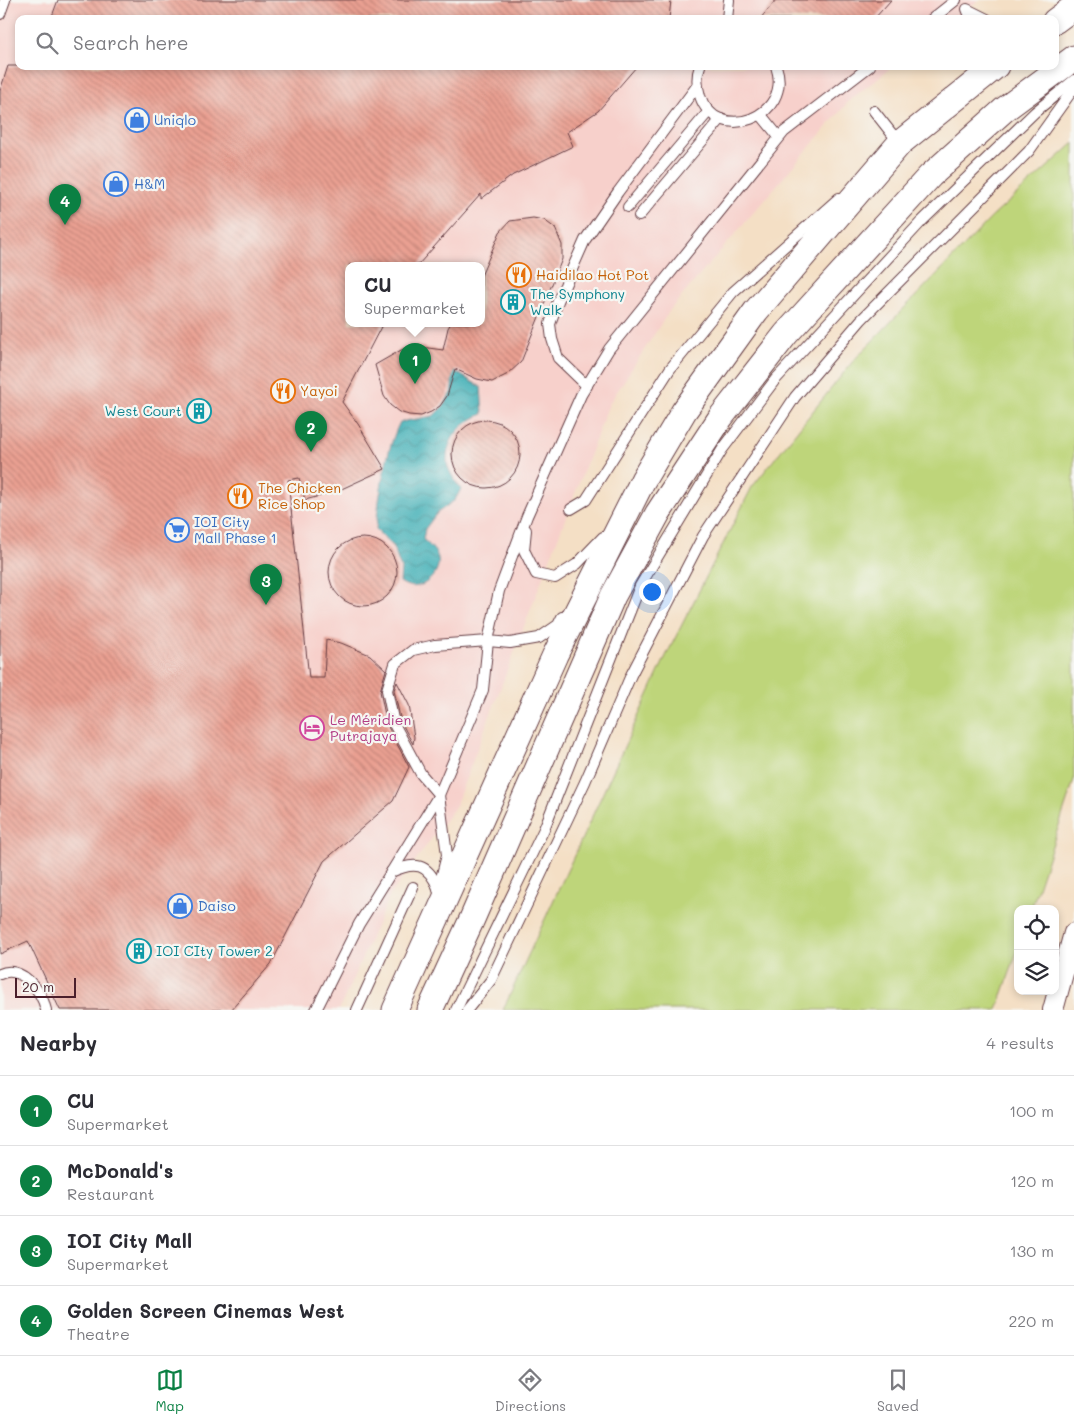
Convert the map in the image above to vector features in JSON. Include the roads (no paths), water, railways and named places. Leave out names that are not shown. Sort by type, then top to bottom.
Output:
[{"type":"street","points":[[1059,18],[1074,6]]},
{"type":"street","points":[[1059,69],[1074,58]]},
{"type":"street","points":[[395,1010],[555,655],[643,480],[684,411],[756,311],[900,143],[987,70]]},
{"type":"street","points":[[430,1010],[472,919],[613,596],[658,513],[721,417],[786,334],[930,176],[1005,109],[1058,70]]},
{"type":"street","points":[[1052,1010],[1074,933]]},
{"type":"lane","points":[[0,14],[5,0]]},
{"type":"lane","points":[[727,15],[729,0]]},
{"type":"lane","points":[[937,15],[954,1]]},
{"type":"lane","points":[[969,15],[967,9],[979,15]]},
{"type":"lane","points":[[698,70],[697,86],[701,100],[709,111],[721,119],[735,122],[749,121],[761,115],[770,106],[777,94],[779,82],[777,70]]},
{"type":"lane","points":[[316,1010],[359,924],[439,795],[483,690],[488,641],[499,591],[527,516],[587,386],[609,349],[784,132],[865,70]]},
{"type":"lane","points":[[456,1010],[544,829],[640,586],[722,450],[775,380],[921,222],[1035,112],[1074,80]]},
{"type":"lane","points":[[587,386],[558,358],[550,324],[558,301],[585,240],[618,192],[697,86]]},
{"type":"lane","points":[[467,1010],[491,980],[585,782],[630,675],[702,536],[795,396],[861,320],[1029,151],[1074,88]]},
{"type":"lane","points":[[571,509],[586,500],[670,369],[733,292],[900,143],[874,110]]},
{"type":"lane","points":[[628,207],[709,111]]},
{"type":"lane","points":[[761,115],[779,138]]},
{"type":"lane","points":[[639,216],[721,119]]},
{"type":"lane","points":[[586,568],[598,544],[643,480]]},
{"type":"lane","points":[[527,516],[524,550],[536,574],[555,578],[577,564],[598,544]]},
{"type":"lane","points":[[418,956],[447,855],[439,795],[421,774],[394,724],[387,690],[395,664],[413,650],[435,645],[488,641],[510,643],[539,638],[558,625],[566,609]]},
{"type":"lane","points":[[391,872],[415,864],[425,868],[433,876],[438,888]]},
{"type":"lane","points":[[357,1010],[413,887]]},
{"type":"lane","points":[[0,974],[6,972],[23,975],[36,989],[45,1004],[46,1010]]},
{"type":"water","points":[[448,362],[456,372],[481,387],[483,414],[462,426],[450,445],[447,465],[461,489],[455,500],[437,513],[425,529],[423,539],[435,551],[438,563],[432,578],[415,587],[400,582],[401,568],[392,545],[376,530],[381,489],[387,460],[400,422],[433,416],[444,405],[452,391],[452,377]]},
{"type":"place","name":"Uniqlo","points":[[137,120]]},
{"type":"place","name":"H&M","points":[[116,184]]},
{"type":"place","name":"Golden Screen Cinemas West","points":[[65,225]]},
{"type":"place","name":"Haidilao Hot Pot","points":[[519,275]]},
{"type":"place","name":"The Symphony Walk","points":[[513,302]]},
{"type":"place","name":"CU","points":[[415,384]]},
{"type":"place","name":"Yayoi","points":[[283,391]]},
{"type":"place","name":"West Court","points":[[199,411]]},
{"type":"place","name":"McDonald's","points":[[311,452]]},
{"type":"place","name":"The Chicken Rice Shop","points":[[240,496]]},
{"type":"place","name":"IOI City Mall Phase 1","points":[[177,530]]},
{"type":"place","name":"IOI City Mall","points":[[266,605]]},
{"type":"place","name":"Le Méridien Putrajaya","points":[[312,728]]},
{"type":"place","name":"Daiso","points":[[180,906]]},
{"type":"place","name":"IOI CIty Tower 2","points":[[139,951]]}]
